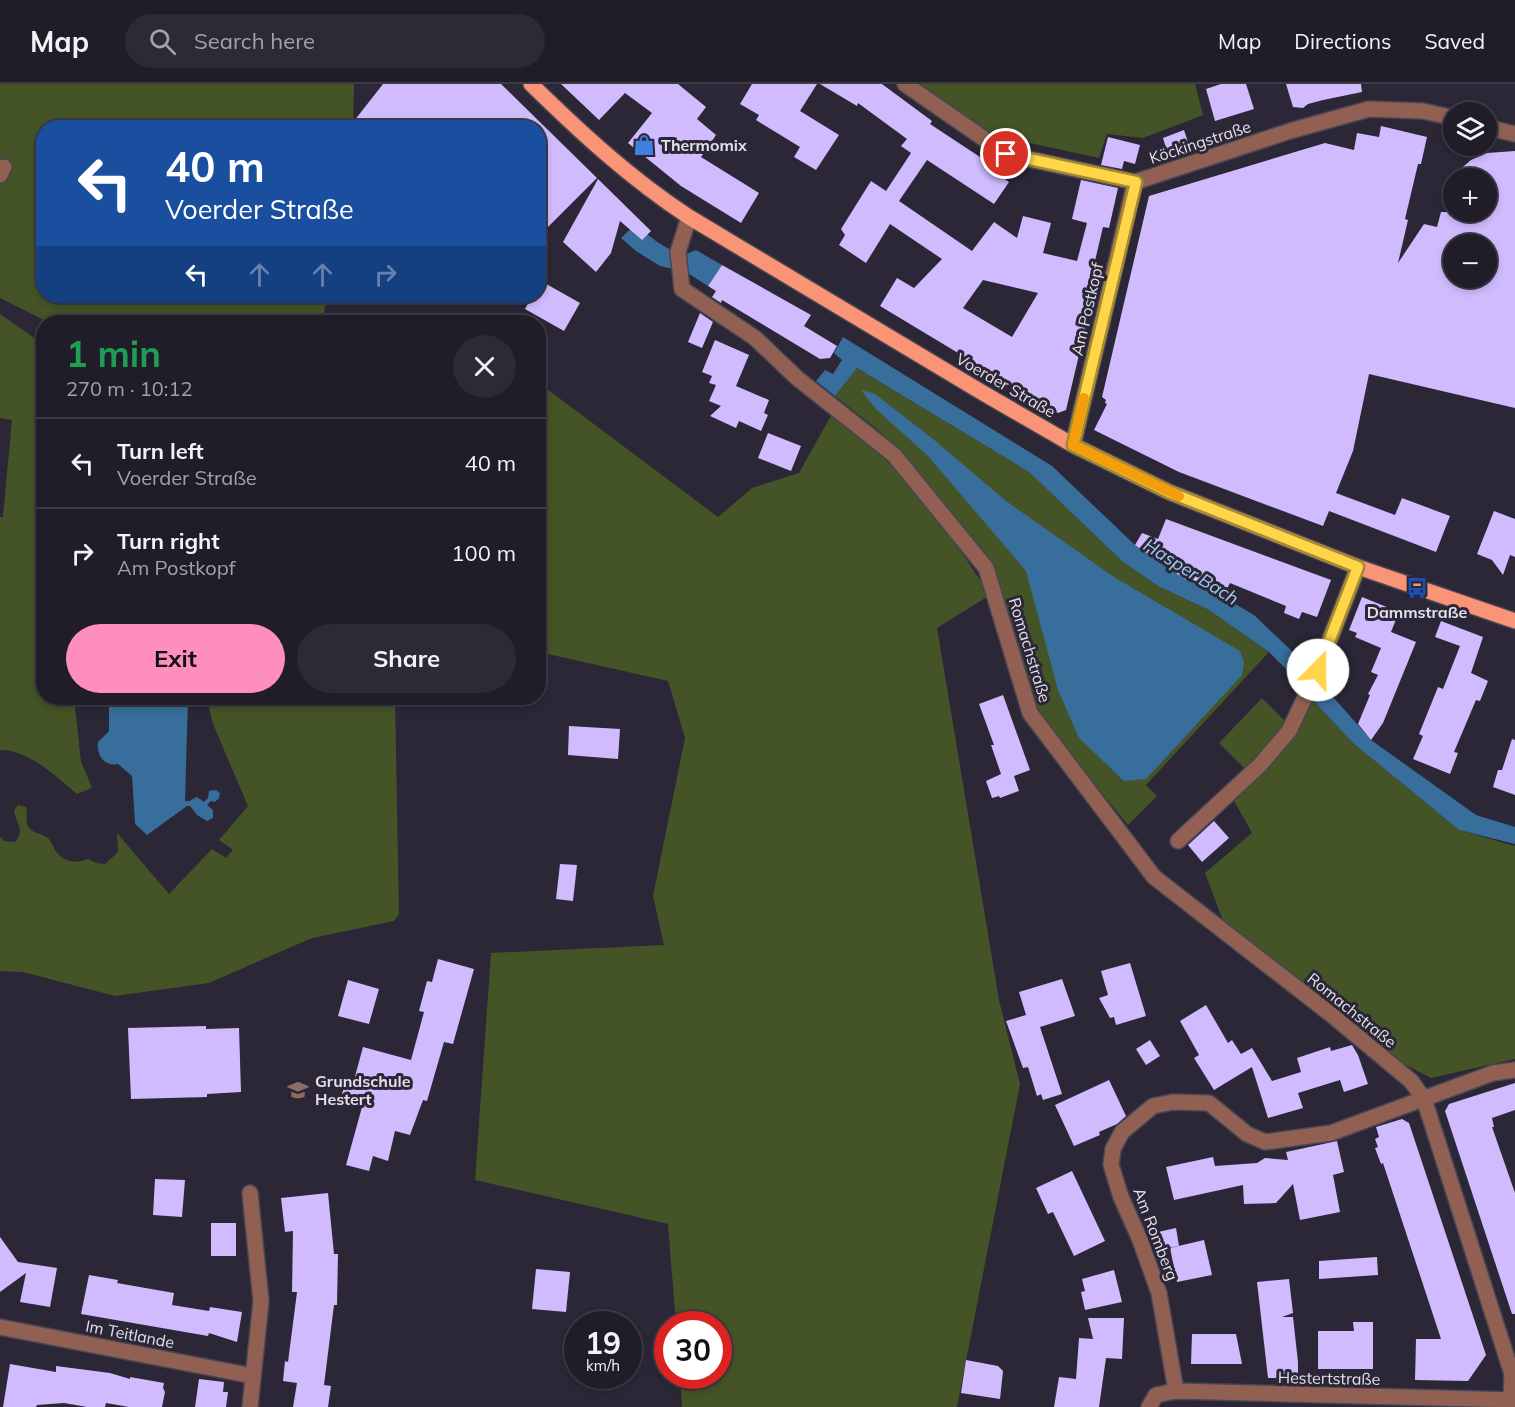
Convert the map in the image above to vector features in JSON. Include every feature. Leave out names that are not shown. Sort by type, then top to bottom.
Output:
[{"type":"main road","name":"Voerder Straße","points":[[531,84],[611,159],[645,187],[689,218],[1073,445],[1169,492],[1358,567],[1515,621]]},
{"type":"street","name":"Köckingstraße","points":[[905,84],[1006,154],[1136,182],[1368,108],[1423,111],[1443,116]]},
{"type":"street","points":[[1497,130],[1515,134]]},
{"type":"street","name":"Am Postkopf","points":[[1073,445],[1136,182]]},
{"type":"street","name":"Romachstraße","points":[[689,218],[678,252],[682,289],[755,338],[797,378],[894,455],[986,568],[1030,713],[1154,877],[1333,1016],[1411,1081],[1424,1099],[1512,1374],[1511,1402]]},
{"type":"street","points":[[1178,842],[1260,765],[1289,731],[1318,670],[1358,567]]},
{"type":"street","points":[[1424,1099],[1493,1073],[1515,1070]]},
{"type":"street","name":"Am Romberg","points":[[1176,1391],[1160,1293],[1121,1197],[1111,1165],[1113,1149],[1122,1132],[1153,1106],[1173,1102],[1209,1103],[1247,1134],[1265,1142],[1331,1132],[1424,1099]]},
{"type":"street","points":[[250,1193],[261,1301],[250,1407]]},
{"type":"street","name":"Im Teitlande","points":[[0,1328],[254,1376]]},
{"type":"street","name":"Hestertstraße","points":[[1149,1407],[1156,1395],[1176,1391],[1511,1402]]},
{"type":"green space","points":[[0,84],[354,84],[353,120],[36,120],[36,303],[326,303],[323,315],[36,316],[0,298]]},
{"type":"green space","points":[[919,84],[1195,84],[1203,115],[1143,138],[1107,134],[1099,158],[993,135]]},
{"type":"green space","points":[[0,314],[36,339],[36,705],[75,705],[81,761],[92,788],[77,794],[42,765],[21,754],[0,750],[0,517],[3,517],[12,420],[0,418]]},
{"type":"green space","points":[[857,368],[1029,472],[1123,562],[1158,586],[1209,610],[1269,652],[1146,785],[1157,796],[1128,825],[1037,714],[995,582],[927,482],[878,430],[835,396]]},
{"type":"green space","points":[[547,389],[718,517],[752,488],[799,473],[833,412],[923,494],[990,595],[937,628],[999,1000],[1020,1084],[957,1407],[682,1407],[681,1389],[732,1389],[732,1311],[675,1311],[668,1224],[475,1180],[491,953],[664,945],[653,896],[685,738],[668,681],[546,654]]},
{"type":"green space","points":[[1309,696],[1353,743],[1459,830],[1515,846],[1515,1059],[1431,1078],[1402,1063],[1225,926],[1205,873],[1252,833],[1233,799],[1289,743]]},
{"type":"green space","points":[[1262,698],[1289,725],[1245,769],[1219,743]]},
{"type":"green space","points":[[209,705],[395,705],[399,914],[394,921],[312,938],[209,983],[115,996],[23,972],[0,971],[0,837],[4,841],[15,842],[18,838],[20,830],[14,811],[18,805],[26,807],[30,829],[48,838],[58,854],[66,860],[79,862],[88,859],[105,864],[118,852],[117,833],[169,894],[212,849],[226,858],[233,850],[219,840],[248,806],[213,724]]},
{"type":"water","points":[[636,224],[652,238],[670,249],[683,255],[696,250],[722,265],[708,286],[686,272],[660,266],[636,251],[621,238]]},
{"type":"water","points":[[843,337],[1052,466],[1135,545],[1186,580],[1208,588],[1254,615],[1297,656],[1371,740],[1476,815],[1515,827],[1515,844],[1459,830],[1353,743],[1269,652],[1209,610],[1158,586],[1123,562],[1029,472],[857,368],[835,396],[816,381],[825,370],[833,374],[842,360],[834,353]]},
{"type":"water","points":[[861,390],[875,394],[933,439],[1006,501],[1114,577],[1240,651],[1244,662],[1242,675],[1146,779],[1124,781],[1079,738],[1058,690],[1026,571],[928,456],[876,409]]},
{"type":"water","points":[[109,705],[188,705],[185,801],[197,797],[204,802],[208,798],[209,791],[216,790],[220,793],[219,798],[207,805],[213,810],[213,818],[207,821],[187,806],[147,835],[135,824],[132,776],[118,764],[105,762],[98,751],[98,742],[109,731]]},
{"type":"building","points":[[383,84],[501,84],[538,120],[355,120]]},
{"type":"building","points":[[561,84],[678,84],[706,107],[697,119],[716,135],[701,157],[759,193],[741,223],[681,186],[628,143],[652,113],[625,93],[599,120]]},
{"type":"building","points":[[752,84],[817,84],[800,111],[839,135],[816,170],[794,157],[800,147],[756,120],[759,115],[740,104]]},
{"type":"building","points":[[820,84],[882,84],[932,121],[930,124],[980,157],[1006,164],[1002,177],[1009,182],[994,204],[927,160],[899,201],[972,251],[994,222],[1017,238],[1023,216],[1051,223],[1043,253],[1077,261],[1087,223],[1072,219],[1081,180],[1118,188],[1109,228],[1103,227],[1089,286],[1095,287],[1066,410],[1058,413],[880,306],[897,278],[914,288],[942,259],[890,224],[866,263],[839,245],[845,235],[841,229],[871,181],[886,191],[911,153],[901,146],[907,139],[858,103],[857,106]],"holes":[[[983,280],[1038,293],[1012,337],[963,308]]]},
{"type":"building","points":[[1221,84],[1246,84],[1254,109],[1215,121],[1206,89]]},
{"type":"building","points":[[1286,84],[1361,84],[1362,92],[1308,104],[1303,108],[1293,107]]},
{"type":"building","points":[[1381,126],[1427,137],[1405,219],[1408,220],[1398,263],[1424,224],[1437,227],[1441,212],[1443,212],[1443,222],[1497,222],[1497,168],[1462,168],[1480,156],[1497,156],[1497,152],[1515,151],[1515,408],[1369,374],[1353,451],[1336,493],[1395,515],[1402,498],[1450,516],[1436,552],[1329,511],[1323,526],[1179,472],[1094,430],[1107,404],[1102,397],[1149,196],[1325,143],[1354,150],[1357,133],[1379,137]]},
{"type":"building","points":[[546,128],[597,178],[546,229]]},
{"type":"building","points":[[1184,130],[1190,148],[1168,155],[1163,138]]},
{"type":"building","points":[[1108,137],[1140,145],[1135,164],[1124,161],[1122,169],[1101,165]]},
{"type":"building","points":[[598,179],[651,231],[642,240],[620,221],[611,253],[596,272],[563,242]]},
{"type":"building","points":[[722,265],[811,315],[804,326],[837,346],[830,358],[820,359],[722,300],[721,303],[712,297],[716,291],[708,286]]},
{"type":"building","points":[[546,284],[580,303],[564,331],[546,321],[546,315],[536,315],[525,309],[528,303],[546,303]]},
{"type":"building","points":[[700,313],[713,322],[702,348],[688,342]]},
{"type":"building","points":[[715,340],[749,355],[736,386],[769,400],[764,413],[768,415],[761,431],[739,421],[736,428],[710,416],[721,406],[709,401],[716,385],[709,383],[712,376],[702,372]]},
{"type":"building","points":[[768,433],[801,446],[791,471],[758,458]]},
{"type":"building","points":[[1494,511],[1515,519],[1515,557],[1510,555],[1503,575],[1492,560],[1477,554]]},
{"type":"building","points":[[1166,519],[1331,580],[1317,617],[1302,612],[1299,619],[1284,613],[1286,606],[1230,583],[1223,596],[1188,577],[1186,580],[1135,545],[1142,533],[1158,539]]},
{"type":"building","points":[[1362,597],[1399,612],[1391,632],[1416,642],[1383,723],[1371,740],[1358,724],[1370,695],[1368,694],[1378,675],[1371,672],[1381,648],[1355,637],[1357,633],[1349,630]]},
{"type":"building","points":[[1441,621],[1483,637],[1471,673],[1488,681],[1480,701],[1476,700],[1454,752],[1458,753],[1450,774],[1413,759],[1423,736],[1419,734],[1438,687],[1443,689],[1460,646],[1435,637]]},
{"type":"building","points":[[1003,695],[1030,770],[1014,776],[1019,791],[1000,798],[999,796],[992,798],[986,781],[1001,774],[991,745],[994,745],[979,704]]},
{"type":"building","points":[[569,726],[620,729],[618,759],[568,755]]},
{"type":"building","points":[[1512,739],[1515,740],[1515,795],[1493,787],[1498,770],[1502,770]]},
{"type":"building","points":[[1214,821],[1229,838],[1202,862],[1188,845]]},
{"type":"building","points":[[560,864],[577,865],[573,901],[556,899]]},
{"type":"building","points":[[438,959],[474,969],[453,1044],[444,1042],[427,1101],[423,1100],[410,1135],[395,1131],[388,1161],[373,1156],[369,1171],[346,1165],[362,1107],[340,1100],[347,1078],[354,1080],[363,1047],[411,1060],[424,1012],[419,1011],[427,981],[432,982]]},
{"type":"building","points":[[1130,963],[1146,1016],[1116,1025],[1114,1017],[1110,1018],[1099,998],[1108,995],[1101,971]]},
{"type":"building","points":[[1062,979],[1075,1016],[1040,1027],[1062,1094],[1043,1100],[1041,1094],[1037,1096],[1028,1067],[1023,1068],[1006,1021],[1026,1015],[1019,992]]},
{"type":"building","points":[[348,980],[379,989],[369,1024],[338,1016]]},
{"type":"building","points":[[1206,1005],[1228,1043],[1232,1040],[1241,1054],[1252,1048],[1272,1081],[1301,1072],[1297,1058],[1330,1047],[1331,1051],[1352,1045],[1368,1084],[1344,1092],[1340,1080],[1298,1093],[1303,1108],[1268,1118],[1252,1067],[1214,1090],[1194,1058],[1199,1055],[1180,1021]]},
{"type":"building","points":[[206,1026],[206,1029],[239,1028],[241,1092],[207,1094],[207,1097],[131,1099],[128,1028]]},
{"type":"building","points":[[1150,1040],[1160,1056],[1146,1065],[1136,1049]]},
{"type":"building","points":[[1109,1080],[1126,1116],[1117,1124],[1099,1132],[1100,1135],[1074,1146],[1055,1105]]},
{"type":"building","points":[[1515,1083],[1515,1110],[1492,1118],[1494,1127],[1492,1127],[1515,1193],[1515,1314],[1512,1314],[1445,1111],[1449,1104]]},
{"type":"building","points":[[1402,1119],[1409,1123],[1486,1355],[1468,1381],[1415,1380],[1416,1339],[1441,1339],[1383,1163],[1381,1164],[1375,1148],[1378,1147],[1375,1139],[1379,1137],[1376,1127]]},
{"type":"building","points":[[1337,1141],[1344,1172],[1333,1175],[1340,1212],[1300,1220],[1293,1184],[1276,1203],[1244,1204],[1243,1185],[1174,1200],[1166,1167],[1213,1157],[1215,1166],[1257,1163],[1265,1158],[1288,1160],[1286,1152]]},
{"type":"building","points":[[1072,1171],[1105,1241],[1074,1256],[1053,1212],[1048,1214],[1036,1188]]},
{"type":"building","points":[[155,1179],[185,1180],[182,1217],[153,1215]]},
{"type":"building","points":[[328,1193],[334,1254],[338,1254],[337,1305],[334,1305],[324,1385],[331,1386],[328,1407],[293,1407],[297,1383],[283,1381],[285,1361],[288,1362],[297,1292],[292,1292],[293,1231],[285,1232],[281,1198]]},
{"type":"building","points":[[211,1223],[236,1223],[236,1256],[211,1256]]},
{"type":"building","points":[[1176,1228],[1179,1246],[1162,1249],[1158,1232]]},
{"type":"building","points":[[0,1237],[18,1262],[57,1268],[50,1307],[20,1302],[26,1273],[0,1292]]},
{"type":"building","points":[[1204,1240],[1212,1275],[1177,1282],[1170,1248]]},
{"type":"building","points":[[1377,1257],[1378,1275],[1319,1279],[1319,1261]]},
{"type":"building","points":[[536,1269],[570,1272],[566,1311],[532,1309]]},
{"type":"building","points":[[1114,1270],[1122,1302],[1085,1310],[1081,1292],[1085,1291],[1082,1279]]},
{"type":"building","points":[[89,1275],[118,1280],[117,1283],[174,1293],[172,1305],[209,1311],[210,1307],[242,1312],[237,1342],[209,1333],[208,1336],[81,1314]]},
{"type":"building","points":[[1289,1279],[1293,1313],[1282,1317],[1293,1317],[1298,1378],[1268,1378],[1257,1282]]},
{"type":"building","points":[[1088,1318],[1124,1318],[1122,1359],[1106,1358],[1099,1407],[1054,1407],[1059,1377],[1076,1379],[1079,1338],[1093,1339]]},
{"type":"building","points":[[1353,1322],[1373,1322],[1373,1369],[1318,1369],[1318,1331],[1354,1331]]},
{"type":"building","points":[[1192,1334],[1236,1334],[1242,1364],[1191,1364]]},
{"type":"building","points":[[966,1360],[998,1366],[1003,1371],[1000,1399],[961,1393]]},
{"type":"building","points":[[10,1364],[56,1372],[56,1366],[164,1383],[162,1407],[129,1407],[106,1403],[105,1407],[87,1407],[64,1403],[37,1405],[36,1407],[3,1407]]},
{"type":"building","points":[[199,1379],[224,1382],[223,1392],[228,1392],[226,1407],[195,1407]]},
{"type":"slow traffic","points":[[1084,398],[1073,445],[1179,496]]},
{"type":"place","name":"Thermomix","points":[[644,145]]},
{"type":"place","name":"Dammstraße","points":[[1417,588]]},
{"type":"place","name":"Grundschule Hestert","points":[[298,1090]]},
{"type":"route","points":[[1006,154],[1136,182],[1073,445],[1169,492],[1358,567],[1318,670]]},
{"type":"water label","name":"Hasper Bach","points":[[1191,572]]}]
